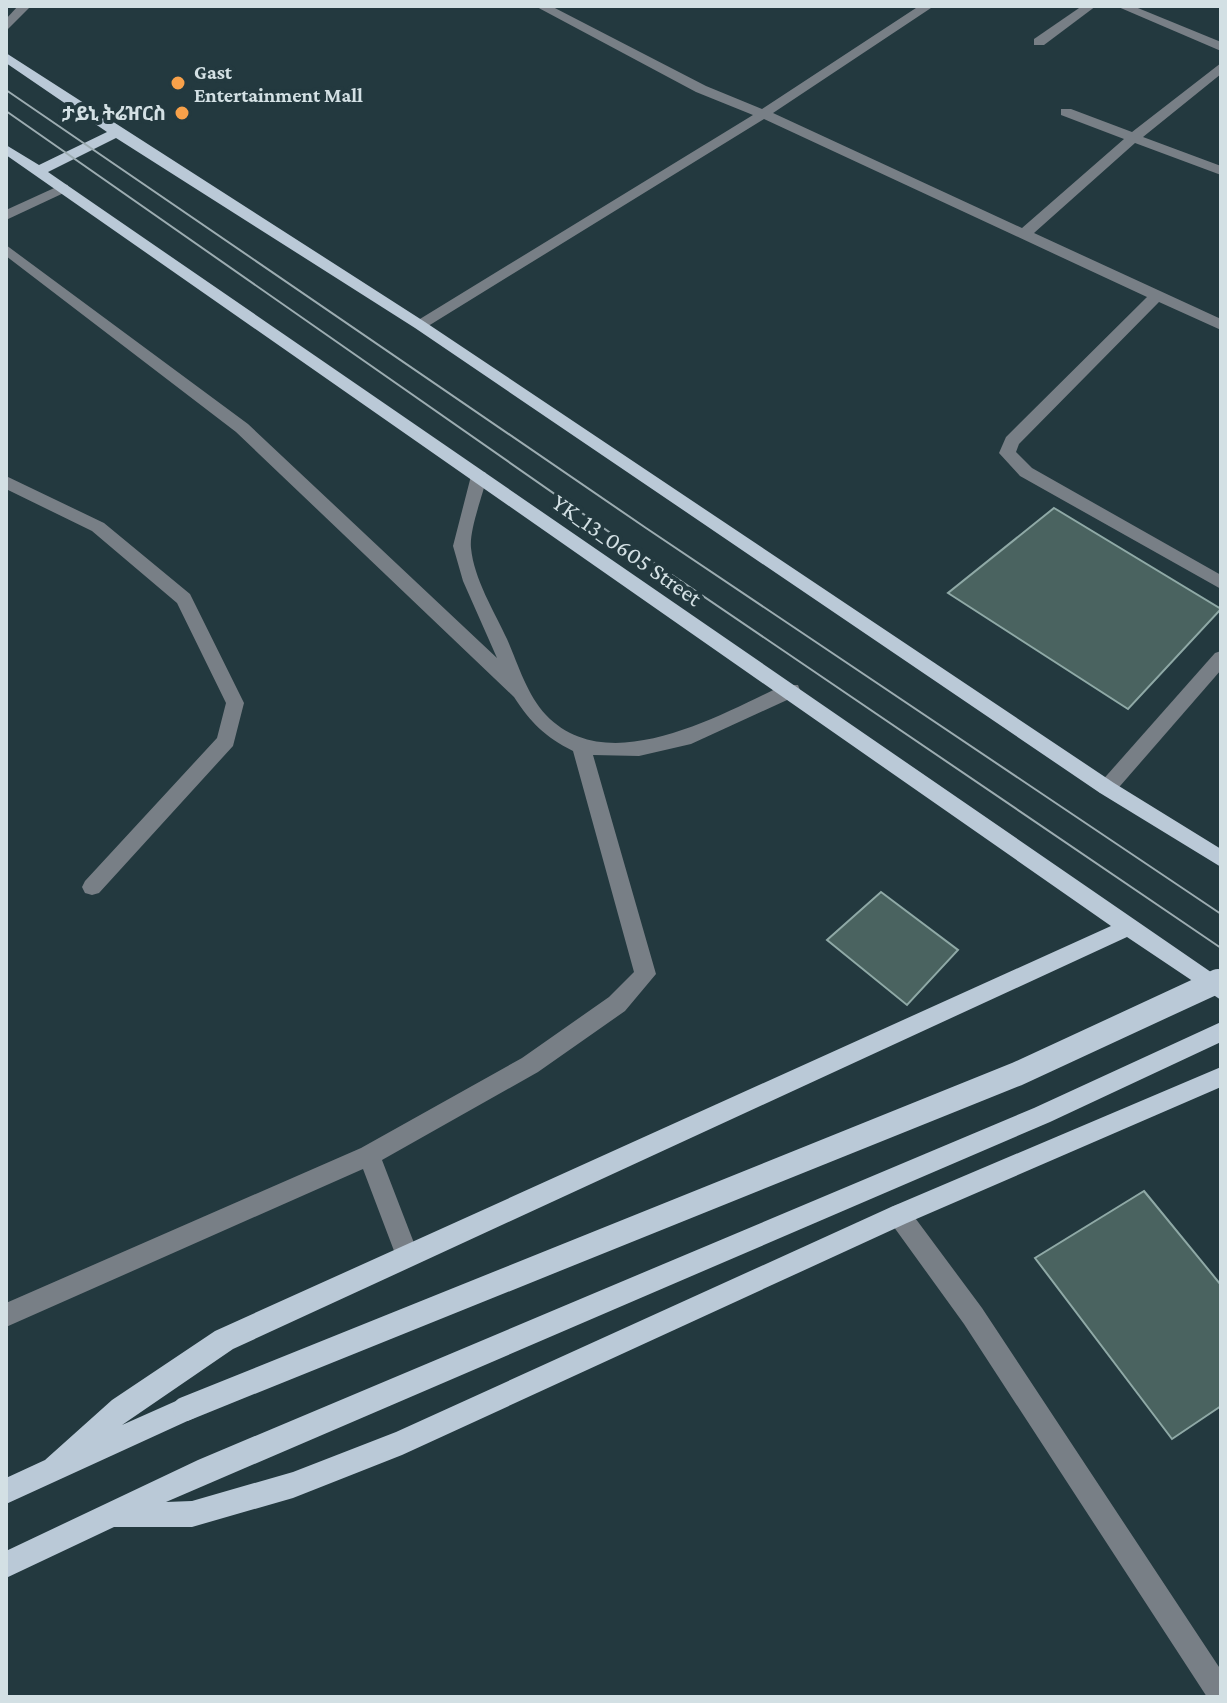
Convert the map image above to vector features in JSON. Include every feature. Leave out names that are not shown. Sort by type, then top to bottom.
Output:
[{"type":"main road","points":[[6,57],[117,132],[420,325],[1107,788],[1221,859]]},
{"type":"main road","points":[[39,171],[117,132]]},
{"type":"main road","name":"YK_13_0605 Street","points":[[6,149],[791,690],[1221,991]]},
{"type":"main road","points":[[54,1469],[121,1409],[224,1340],[1129,927]]},
{"type":"main road","points":[[6,1491],[185,1409],[1017,1074],[1221,980]]},
{"type":"main road","points":[[6,1565],[207,1469],[1042,1115],[1221,1032]]},
{"type":"main road","points":[[111,1516],[192,1514],[293,1485],[402,1442],[899,1215],[1221,1077]]},
{"type":"street","points":[[6,27],[25,6]]},
{"type":"street","points":[[541,6],[701,89],[763,114],[1218,320]]},
{"type":"street","points":[[420,325],[763,114],[928,6]]},
{"type":"street","points":[[1039,42],[1090,6]]},
{"type":"street","points":[[1122,6],[1221,47]]},
{"type":"street","points":[[1024,234],[1132,139],[1221,67]]},
{"type":"street","points":[[1066,112],[1221,171]]},
{"type":"street","points":[[6,216],[63,188]]},
{"type":"street","points":[[6,249],[242,428],[521,692]]},
{"type":"street","points":[[1157,295],[1012,441],[1007,453],[1026,472],[1221,583]]},
{"type":"street","points":[[479,476],[462,546],[472,581],[521,692],[538,719],[556,734],[581,747],[639,749],[691,737],[791,690]]},
{"type":"street","points":[[6,482],[98,527],[184,599],[235,703],[226,741],[92,887]]},
{"type":"street","points":[[1107,788],[1221,658]]},
{"type":"street","points":[[6,1315],[369,1155],[530,1065],[617,1004],[645,974],[581,747]]},
{"type":"street","points":[[369,1155],[407,1256]]},
{"type":"street","points":[[899,1215],[973,1316],[1221,1694]]},
{"type":"building","points":[[1054,508],[1221,609],[1128,709],[948,593]]},
{"type":"building","points":[[881,892],[958,950],[907,1005],[827,940]]},
{"type":"building","points":[[1144,1191],[1221,1285],[1221,1406],[1172,1439],[1035,1258]]},
{"type":"tram line","points":[[6,90],[646,528],[1221,914]]},
{"type":"tram line","points":[[6,111],[622,541],[1221,948]]},
{"type":"place","name":"Gast Entertainment Mall","points":[[178,83]]},
{"type":"place","name":"ታይኒ ትሬዠርስ","points":[[182,113]]}]
